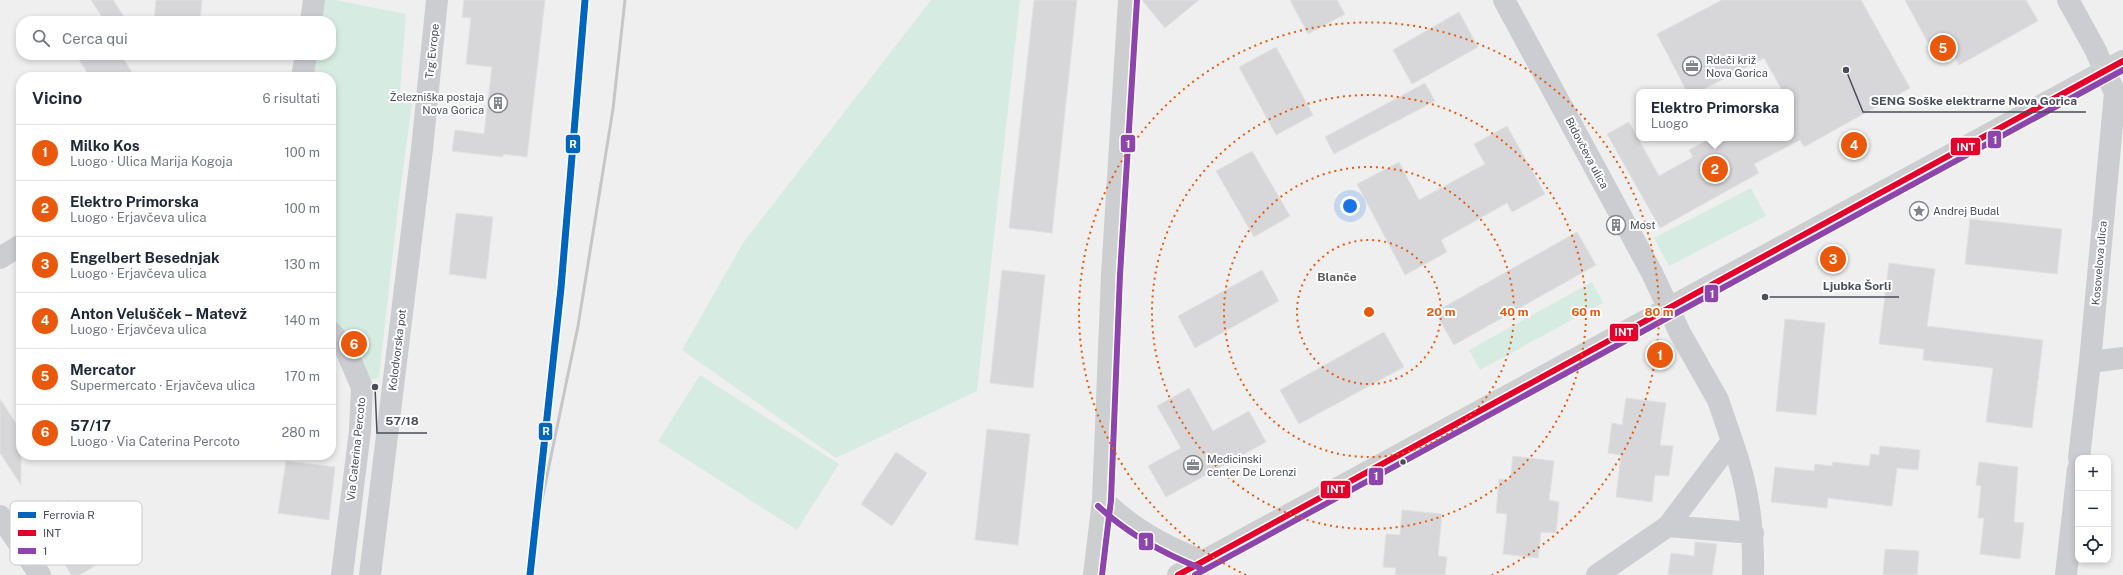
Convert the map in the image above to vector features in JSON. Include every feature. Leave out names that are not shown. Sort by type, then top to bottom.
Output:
[{"type":"main road","points":[[1094,575],[1103,500],[1112,275],[1128,0]]},
{"type":"main road","points":[[1178,575],[1667,307],[2114,66]]},
{"type":"main road","points":[[1103,500],[1116,514],[1147,536],[1172,550],[1203,561]]},
{"type":"street","points":[[311,16],[314,0]]},
{"type":"street","name":"Trg Evrope","points":[[422,149],[437,0]]},
{"type":"street","name":"Bidovčeva ulica","points":[[1504,0],[1652,273],[1667,307],[1718,400],[1741,466],[1753,532],[1753,575]]},
{"type":"street","name":"Kosovelova ulica","points":[[2068,0],[2114,66],[2115,92],[2090,362],[2079,455]]},
{"type":"street","points":[[303,72],[305,60]]},
{"type":"street","name":"Kolodvorska pot","points":[[370,575],[422,149]]},
{"type":"street","points":[[0,258],[16,248]]},
{"type":"street","name":"Via Caterina Percoto","points":[[336,338],[345,348],[362,387],[360,431],[342,575]]},
{"type":"street","points":[[2090,362],[2123,358]]},
{"type":"street","points":[[1597,575],[1668,526],[1732,442]]},
{"type":"street","points":[[2066,575],[2076,491]]},
{"type":"street","points":[[0,516],[10,531]]},
{"type":"street","points":[[1668,526],[1753,532]]},
{"type":"street","points":[[33,565],[40,575]]},
{"type":"green space","points":[[318,0],[335,0],[406,14],[400,92],[413,96],[398,207],[379,378],[364,381],[336,332],[336,72],[308,72],[309,60],[336,60],[336,16],[316,16]]},
{"type":"green space","points":[[931,0],[1020,0],[977,391],[836,458],[682,350],[743,243]]},
{"type":"green space","points":[[1751,188],[1766,216],[1669,266],[1654,238]]},
{"type":"green space","points":[[1592,282],[1603,303],[1480,370],[1469,350]]},
{"type":"green space","points":[[700,375],[839,464],[797,530],[658,441]]},
{"type":"building","points":[[91,0],[113,0],[124,16],[102,16]]},
{"type":"building","points":[[156,0],[202,0],[200,16],[154,16]]},
{"type":"building","name":"Železniška postaja Nova Gorica","points":[[464,0],[545,0],[527,157],[503,154],[503,157],[452,151],[455,130],[484,134],[492,67],[466,64],[471,18],[462,17]]},
{"type":"building","points":[[1034,0],[1077,0],[1052,233],[1009,228]]},
{"type":"building","points":[[1142,0],[1199,0],[1165,28]]},
{"type":"building","points":[[1290,0],[1337,0],[1345,14],[1308,34]]},
{"type":"building","points":[[1722,0],[1861,0],[1910,88],[1804,147],[1800,140],[1754,164],[1759,173],[1660,228],[1607,134],[1629,122],[1636,135],[1636,141],[1640,141],[1659,176],[1693,157],[1689,150],[1706,141],[1794,141],[1794,89],[1781,89],[1764,58],[1704,89],[1685,89],[1657,34]]},
{"type":"building","points":[[1905,0],[2026,0],[2038,21],[1959,65],[1950,48],[1935,56]]},
{"type":"building","points":[[1459,12],[1478,47],[1412,84],[1393,50]]},
{"type":"building","points":[[1276,47],[1313,115],[1276,135],[1239,67]]},
{"type":"building","points":[[79,60],[124,60],[132,72],[87,72]]},
{"type":"building","points":[[1425,83],[1435,101],[1334,154],[1325,137]]},
{"type":"building","points":[[1507,126],[1545,194],[1512,212],[1507,203],[1441,240],[1447,252],[1405,275],[1357,184],[1399,162],[1419,200],[1485,164],[1474,144]]},
{"type":"building","points":[[1252,151],[1290,216],[1254,237],[1216,171]]},
{"type":"building","points":[[456,213],[493,217],[486,279],[449,274]]},
{"type":"building","points":[[1970,219],[2062,229],[2057,274],[1965,264]]},
{"type":"building","points":[[1577,232],[1596,265],[1454,345],[1435,312]]},
{"type":"building","points":[[1889,263],[1935,269],[1927,326],[2043,340],[2032,428],[1986,422],[1993,368],[1923,360],[1924,349],[1879,344]]},
{"type":"building","points":[[1002,270],[1045,275],[1033,388],[990,383]]},
{"type":"building","points":[[1262,270],[1279,301],[1195,348],[1178,316]]},
{"type":"building","points":[[1785,319],[1825,323],[1816,415],[1776,411]]},
{"type":"building","points":[[1384,332],[1404,367],[1299,424],[1280,390]]},
{"type":"building","points":[[1189,388],[1213,431],[1249,411],[1266,442],[1166,497],[1148,466],[1181,448],[1157,406]]},
{"type":"building","points":[[1626,398],[1666,403],[1660,445],[1673,446],[1669,476],[1655,475],[1652,502],[1616,497],[1621,455],[1608,453],[1612,423],[1622,425]]},
{"type":"building","points":[[0,399],[16,423],[16,460],[21,460],[21,485],[0,453]]},
{"type":"building","points":[[987,429],[1030,434],[1018,545],[975,540]]},
{"type":"building","points":[[1880,446],[1920,450],[1918,470],[1897,468],[1892,506],[1828,498],[1827,508],[1771,502],[1775,467],[1814,471],[1815,464],[1832,466],[1833,462],[1869,466],[1871,454],[1879,455]]},
{"type":"building","points":[[896,452],[927,473],[892,526],[861,504]]},
{"type":"building","points":[[1513,456],[1554,461],[1549,500],[1559,502],[1556,533],[1541,532],[1538,558],[1503,554],[1507,514],[1496,513],[1499,479],[1510,480]]},
{"type":"building","points":[[286,461],[335,467],[329,520],[278,513]]},
{"type":"building","points":[[1979,462],[2018,467],[2014,522],[2024,523],[2020,559],[1980,554],[1984,518],[1978,518],[1981,486],[1976,485]]},
{"type":"building","points":[[1402,510],[1442,514],[1438,556],[1447,557],[1445,575],[1395,575],[1396,568],[1383,567],[1386,534],[1400,535]]},
{"type":"building","points":[[1695,542],[1717,544],[1712,575],[1668,575],[1671,553],[1694,556]]},
{"type":"building","points":[[1885,549],[1919,551],[1917,575],[1883,575]]},
{"type":"building","points":[[65,565],[96,565],[80,575],[71,575]]},
{"type":"railway","points":[[537,524],[578,326],[613,109],[625,0]]},
{"type":"rail line","name":"R","points":[[530,575],[561,288],[585,0]]},
{"type":"transit line","name":"1","points":[[1102,575],[1111,500],[1120,275],[1137,0]]},
{"type":"transit line","name":"INT","points":[[1178,575],[2123,61]]},
{"type":"transit line","name":"1","points":[[1195,575],[2123,70]]},
{"type":"transit line","name":"1","points":[[1098,506],[1109,516],[1146,542],[1172,556],[1200,568]]},
{"type":"place","name":"Mercator","points":[[1943,48]]},
{"type":"place","name":"Rdeči križ Nova Gorica","points":[[1692,66]]},
{"type":"place","name":"SENG Soške elektrarne Nova Gorica","points":[[1846,70]]},
{"type":"place","name":"Železniška postaja Nova Gorica","points":[[498,103]]},
{"type":"place","name":"Anton Velušček – Matevž","points":[[1854,145]]},
{"type":"place","name":"Elektro Primorska","points":[[1715,169]]},
{"type":"place","name":"Andrej Budal","points":[[1919,211]]},
{"type":"place","name":"Most","points":[[1616,225]]},
{"type":"place","name":"Engelbert Besednjak","points":[[1833,259]]},
{"type":"place","name":"Ljubka Šorli","points":[[1765,297]]},
{"type":"place","name":"57/17","points":[[354,344]]},
{"type":"place","name":"Milko Kos","points":[[1660,355]]},
{"type":"place","name":"57/18","points":[[375,387]]},
{"type":"place","name":"Medicinski center De Lorenzi","points":[[1193,465]]},
{"type":"district","name":"Blanče","points":[[1337,277]]}]
